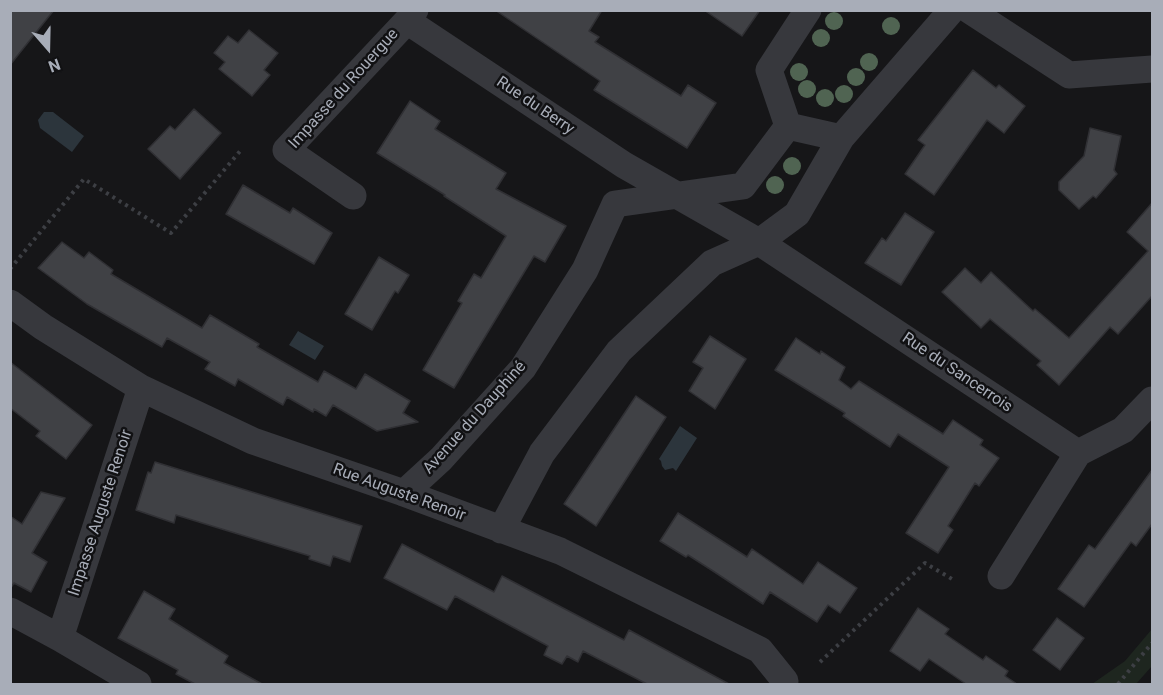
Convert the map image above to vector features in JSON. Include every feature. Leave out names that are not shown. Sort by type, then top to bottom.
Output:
[{"type":"street","points":[[808,10],[769,70],[788,126],[841,138]]},
{"type":"street","points":[[501,530],[542,453],[619,351],[712,263],[759,242],[797,214],[841,138],[952,10]]},
{"type":"street","points":[[969,10],[1069,75],[1152,69]]},
{"type":"street","name":"Rue du Berry","points":[[411,16],[624,165],[676,195]]},
{"type":"street","name":"Impasse du Rouergue","points":[[353,196],[286,150],[411,16]]},
{"type":"street","name":"Avenue du Dauphiné","points":[[405,494],[441,459],[523,368],[585,270],[615,204],[743,186],[788,126]]},
{"type":"street","points":[[676,195],[759,242]]},
{"type":"street","name":"Rue du Sancerrois","points":[[759,242],[1078,453]]},
{"type":"street","name":"Rue Auguste Renoir","points":[[10,303],[43,327],[141,388],[253,441],[560,551],[760,650],[785,681]]},
{"type":"street","name":"Impasse Auguste Renoir","points":[[60,638],[141,388]]},
{"type":"street","points":[[1001,576],[1078,453],[1123,430],[1152,400]]},
{"type":"street","points":[[10,611],[138,684]]},
{"type":"path","points":[[10,269],[84,179],[171,233],[241,150]]},
{"type":"path","points":[[820,662],[925,563],[952,579]]},
{"type":"path","points":[[1118,684],[1152,643]]},
{"type":"shaded area","points":[[44,112],[53,112],[84,136],[72,152],[40,128],[38,120]]},
{"type":"shaded area","points":[[298,331],[324,346],[315,360],[289,345]]},
{"type":"shaded area","points":[[680,426],[697,438],[676,471],[673,468],[665,470],[659,459]]},
{"type":"shaded area","points":[[1152,629],[1152,666],[1136,684],[1092,684],[1125,661]]},
{"type":"building","points":[[10,10],[54,10],[10,65]]},
{"type":"building","points":[[495,10],[602,10],[589,31],[599,37],[595,42],[681,96],[688,85],[716,103],[687,148],[594,90],[600,81]]},
{"type":"building","points":[[704,10],[760,10],[742,36]]},
{"type":"building","points":[[249,30],[278,53],[264,70],[270,75],[252,96],[219,69],[225,62],[214,53],[228,36],[238,43]]},
{"type":"building","points":[[973,70],[996,88],[999,85],[1025,106],[1004,133],[987,120],[934,195],[905,174],[925,145],[918,140]]},
{"type":"building","points":[[410,101],[440,121],[435,129],[506,173],[496,189],[566,226],[545,262],[534,256],[454,388],[423,370],[462,303],[458,301],[474,274],[481,278],[506,236],[377,153]]},
{"type":"building","points":[[194,109],[221,133],[180,179],[148,149],[170,126],[175,130]]},
{"type":"building","points":[[1090,128],[1121,136],[1114,170],[1117,174],[1096,198],[1093,196],[1079,209],[1059,190],[1059,182],[1084,156]]},
{"type":"building","points":[[243,185],[290,213],[293,208],[332,233],[314,264],[226,214]]},
{"type":"building","points":[[1152,203],[1152,296],[1118,334],[1110,327],[1059,385],[1037,365],[1041,361],[990,319],[981,328],[942,292],[965,268],[981,283],[991,272],[1033,311],[1035,309],[1069,338],[1148,251],[1127,232]]},
{"type":"building","points":[[905,213],[934,232],[901,285],[865,263],[882,238],[886,241]]},
{"type":"building","points":[[62,242],[84,258],[89,252],[113,270],[111,274],[202,328],[210,315],[259,344],[257,347],[318,382],[324,371],[356,389],[365,374],[410,401],[403,413],[418,422],[377,431],[333,405],[326,416],[314,409],[313,412],[287,397],[283,405],[238,379],[235,386],[205,369],[210,362],[167,338],[162,347],[87,304],[38,268]]},
{"type":"building","points":[[379,257],[409,275],[398,293],[395,291],[372,330],[345,314]]},
{"type":"building","points":[[710,336],[746,359],[715,409],[689,391],[703,368],[693,362]]},
{"type":"building","points":[[796,338],[845,367],[839,380],[851,389],[859,381],[943,434],[953,420],[983,440],[980,445],[999,458],[979,486],[975,483],[948,526],[953,530],[938,553],[906,533],[949,467],[898,434],[890,447],[843,416],[845,413],[775,370]]},
{"type":"building","points":[[10,362],[92,425],[66,459],[36,436],[40,431],[10,408]]},
{"type":"building","points":[[636,396],[666,417],[596,526],[564,504]]},
{"type":"building","points":[[155,462],[362,526],[350,562],[333,556],[330,566],[309,559],[310,556],[176,515],[174,523],[136,510],[148,472],[151,473]]},
{"type":"building","points":[[1152,470],[1152,524],[1136,546],[1131,542],[1084,607],[1058,589],[1089,545],[1095,549]]},
{"type":"building","points":[[41,492],[65,498],[32,553],[47,562],[31,592],[14,583],[10,589],[10,516],[22,524]]},
{"type":"building","points":[[678,513],[747,557],[752,549],[803,584],[818,562],[857,588],[840,613],[828,605],[817,622],[770,592],[763,604],[688,555],[686,557],[660,541]]},
{"type":"building","points":[[402,544],[494,592],[502,576],[624,640],[629,630],[729,684],[647,684],[583,651],[578,662],[567,656],[562,664],[544,655],[548,646],[455,596],[447,610],[384,578]]},
{"type":"building","points":[[144,591],[175,609],[169,619],[228,656],[224,663],[262,684],[195,684],[176,674],[178,670],[118,638]]},
{"type":"building","points":[[918,608],[949,629],[945,634],[983,660],[986,656],[1008,671],[1005,676],[1017,684],[966,684],[929,659],[920,671],[890,651]]},
{"type":"building","points":[[1057,618],[1084,638],[1060,670],[1033,650]]}]
